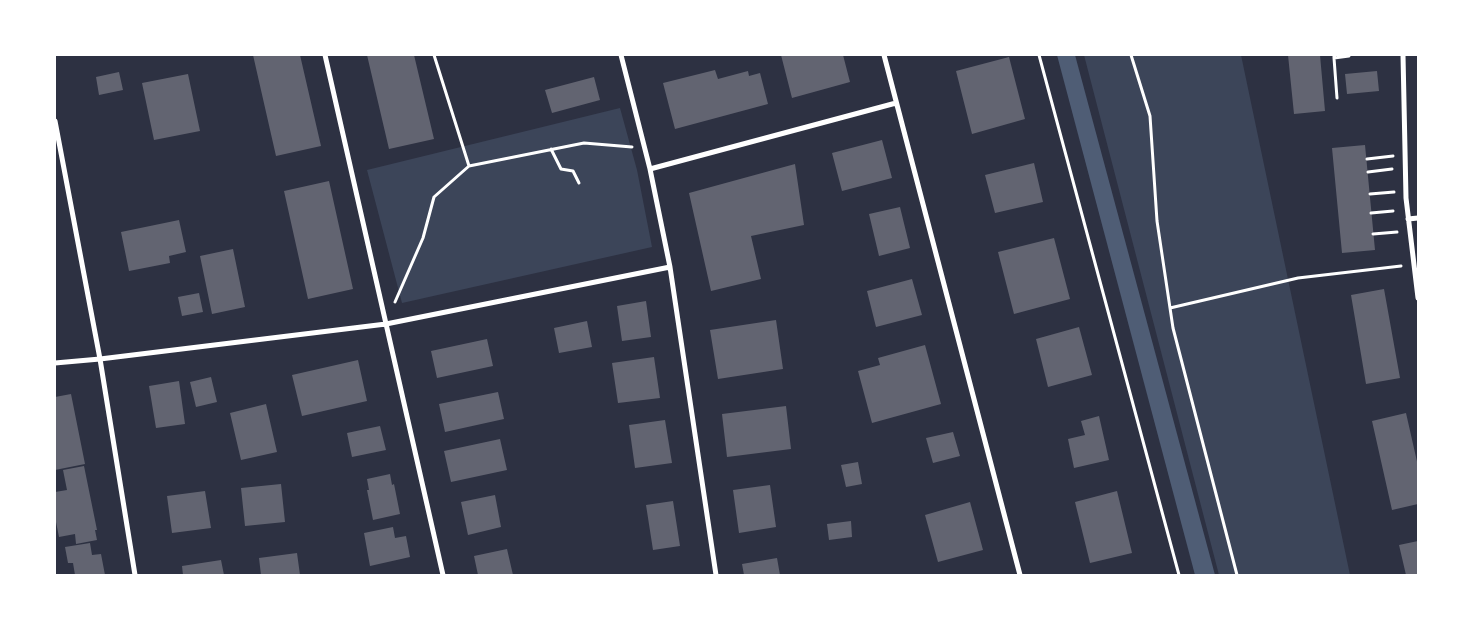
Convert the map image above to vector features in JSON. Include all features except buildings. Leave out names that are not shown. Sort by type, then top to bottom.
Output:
[{"type":"street","points":[[325,55],[443,575]]},
{"type":"street","points":[[621,55],[650,170],[670,267],[716,575]]},
{"type":"street","points":[[884,55],[1020,575]]},
{"type":"street","points":[[1403,55],[1405,191],[1418,298]]},
{"type":"street","points":[[650,170],[896,103]]},
{"type":"street","points":[[55,121],[100,359],[135,575]]},
{"type":"street","points":[[1408,219],[1418,218]]},
{"type":"street","points":[[55,363],[386,324],[670,267]]},
{"type":"path","points":[[434,55],[469,166]]},
{"type":"path","points":[[1039,55],[1179,575]]},
{"type":"path","points":[[1131,55],[1150,116],[1157,221],[1173,328],[1237,575]]},
{"type":"path","points":[[1337,98],[1334,56],[1349,56]]},
{"type":"path","points":[[386,324],[423,238],[434,197],[469,166],[584,143],[645,149]]},
{"type":"path","points":[[551,149],[561,169],[573,171],[579,183]]},
{"type":"path","points":[[1366,159],[1405,154]]},
{"type":"path","points":[[1368,172],[1405,168]]},
{"type":"path","points":[[1370,194],[1405,191]]},
{"type":"path","points":[[1372,213],[1407,210]]},
{"type":"path","points":[[1373,234],[1389,233]]},
{"type":"path","points":[[1170,308],[1298,278],[1414,265]]},
{"type":"shaded area","points":[[1057,55],[1075,55],[1215,575],[1195,575]]},
{"type":"shaded area","points":[[1084,55],[1241,55],[1350,575],[1219,575]]},
{"type":"shaded area","points":[[620,108],[637,170],[652,247],[402,303],[367,170]]}]
